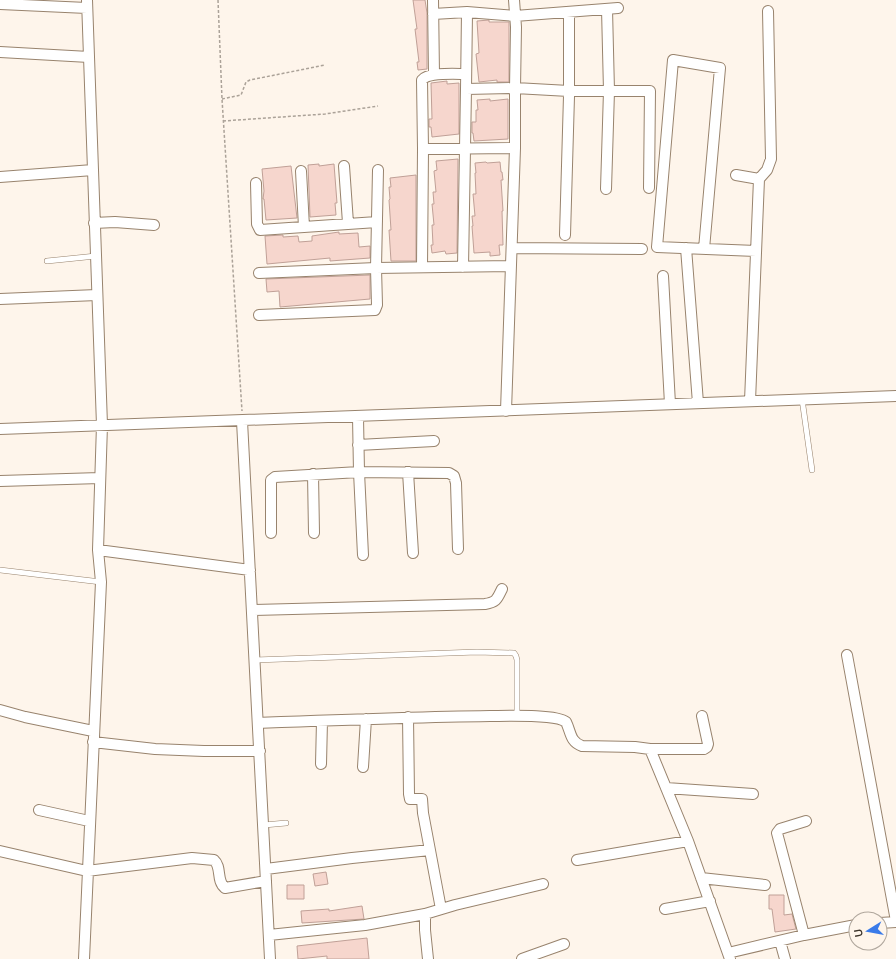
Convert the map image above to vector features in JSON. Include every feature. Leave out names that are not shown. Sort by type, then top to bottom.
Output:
[{"type":"street","points":[[433,0],[434,74]]},
{"type":"street","points":[[506,411],[515,148],[516,27],[514,0]]},
{"type":"street","points":[[0,4],[87,4],[93,170],[99,223],[96,256],[97,295],[108,425],[100,478],[104,551],[100,582],[93,731],[96,742],[89,821],[91,870],[84,959]]},
{"type":"street","points":[[433,14],[467,12],[515,16],[618,8]]},
{"type":"street","points":[[606,189],[609,91],[607,9]]},
{"type":"street","points":[[750,401],[759,179],[768,170],[771,159],[768,11]]},
{"type":"street","points":[[463,266],[467,12]]},
{"type":"street","points":[[565,234],[569,91],[569,12]]},
{"type":"street","points":[[0,52],[89,56]]},
{"type":"street","points":[[704,249],[720,68],[673,60],[657,247],[686,248],[704,249],[756,251]]},
{"type":"street","points":[[422,267],[422,80],[424,77],[434,74],[466,74]]},
{"type":"street","points":[[466,89],[515,88],[569,91],[650,91],[649,188]]},
{"type":"street","points":[[423,149],[515,148]]},
{"type":"street","points":[[344,166],[348,223]]},
{"type":"street","points":[[0,177],[93,170]]},
{"type":"street","points":[[259,315],[372,311],[377,305],[376,268],[378,170]]},
{"type":"street","points":[[301,172],[304,227]]},
{"type":"street","points":[[736,175],[759,179]]},
{"type":"street","points":[[256,183],[257,224],[260,230],[377,222]]},
{"type":"street","points":[[99,223],[115,222],[154,225]]},
{"type":"street","points":[[512,248],[642,249]]},
{"type":"street","points":[[686,248],[698,403]]},
{"type":"street","points":[[259,273],[376,268],[512,266]]},
{"type":"street","points":[[662,276],[670,404]]},
{"type":"street","points":[[0,299],[97,295]]},
{"type":"street","points":[[0,429],[896,396]]},
{"type":"street","points":[[358,417],[363,555]]},
{"type":"street","points":[[249,421],[250,570],[255,610],[257,660],[264,723],[260,751],[266,825],[268,869],[266,881],[275,934],[270,959]]},
{"type":"street","points":[[358,445],[434,441]]},
{"type":"street","points":[[271,532],[271,480],[275,476],[359,472],[449,473],[454,476],[456,483],[458,549]]},
{"type":"street","points":[[408,472],[413,553]]},
{"type":"street","points":[[313,474],[314,534]]},
{"type":"street","points":[[0,481],[100,478]]},
{"type":"street","points":[[104,551],[250,570]]},
{"type":"street","points":[[255,610],[485,604],[492,603],[497,600],[502,589]]},
{"type":"street","points":[[847,655],[896,921]]},
{"type":"street","points":[[0,710],[25,717],[93,731]]},
{"type":"street","points":[[264,723],[408,717],[517,716],[556,718],[563,720],[568,725],[573,741],[582,746],[636,747],[650,749],[704,749],[708,744],[702,716]]},
{"type":"street","points":[[408,717],[408,794],[410,799],[422,800],[441,909]]},
{"type":"street","points":[[363,767],[366,719]]},
{"type":"street","points":[[321,764],[322,721]]},
{"type":"street","points":[[96,742],[179,751],[260,751]]},
{"type":"street","points":[[650,749],[688,841],[729,956],[804,935],[848,927]]},
{"type":"street","points":[[666,788],[753,794]]},
{"type":"street","points":[[39,810],[89,821]]},
{"type":"street","points":[[804,935],[777,833],[780,829],[806,821]]},
{"type":"street","points":[[577,860],[688,841]]},
{"type":"street","points":[[268,869],[430,850]]},
{"type":"street","points":[[0,851],[91,870],[192,858],[214,860],[216,861],[222,887],[225,888],[266,881]]},
{"type":"street","points":[[701,878],[765,885]]},
{"type":"street","points":[[275,934],[365,925],[425,914],[455,905],[543,884]]},
{"type":"street","points":[[665,909],[710,901]]},
{"type":"street","points":[[425,914],[428,959]]},
{"type":"street","points":[[780,941],[785,959]]},
{"type":"street","points":[[522,959],[564,944]]},
{"type":"lane","points":[[47,261],[96,256]]},
{"type":"lane","points":[[802,399],[812,470]]},
{"type":"lane","points":[[0,570],[100,582]]},
{"type":"lane","points":[[257,660],[477,652],[514,653],[517,660],[517,716]]},
{"type":"lane","points":[[266,825],[286,823]]},
{"type":"path","points":[[218,0],[223,121],[249,421]]},
{"type":"path","points":[[222,98],[241,95],[244,86],[248,81],[325,65]]},
{"type":"path","points":[[223,121],[325,114],[378,106]]},
{"type":"building","points":[[413,0],[425,0],[427,13],[427,69],[418,70],[417,62],[419,62],[415,29],[417,29]]},
{"type":"building","points":[[489,20],[489,22],[509,22],[509,82],[497,82],[497,80],[479,82],[476,54],[479,53],[477,21]]},
{"type":"building","points":[[447,81],[447,84],[459,83],[459,134],[432,137],[431,127],[429,127],[429,119],[432,119],[431,83]]},
{"type":"building","points":[[490,99],[490,101],[508,99],[508,139],[474,141],[472,122],[476,122],[476,110],[478,110],[477,100]]},
{"type":"building","points":[[458,159],[457,253],[446,254],[445,251],[432,253],[432,225],[434,225],[432,204],[434,204],[433,192],[436,192],[434,171],[437,170],[436,161]]},
{"type":"building","points":[[500,162],[503,180],[501,180],[503,245],[499,245],[500,255],[490,256],[490,252],[474,253],[472,226],[472,216],[475,216],[473,194],[476,194],[475,163]]},
{"type":"building","points":[[319,164],[319,166],[334,164],[337,203],[335,203],[336,215],[310,217],[308,165]]},
{"type":"building","points":[[291,166],[297,218],[266,220],[263,199],[264,191],[262,169]]},
{"type":"building","points":[[416,175],[416,261],[391,261],[389,230],[391,230],[389,200],[389,187],[391,187],[390,178]]},
{"type":"building","points":[[339,232],[339,234],[358,233],[359,247],[370,246],[370,258],[330,261],[330,258],[267,264],[265,236],[298,236],[299,242],[312,241],[312,236]]},
{"type":"building","points":[[370,275],[370,299],[280,307],[279,291],[267,292],[266,279]]},
{"type":"building","points":[[326,872],[328,884],[315,886],[313,874]]},
{"type":"building","points":[[287,885],[304,885],[304,899],[287,899]]},
{"type":"building","points":[[769,895],[784,895],[784,915],[792,914],[796,929],[775,932],[772,909],[769,909]]},
{"type":"building","points":[[362,906],[364,919],[302,923],[301,911],[329,909],[329,911]]},
{"type":"building","points":[[367,938],[369,959],[327,959],[327,956],[298,959],[297,946]]}]
